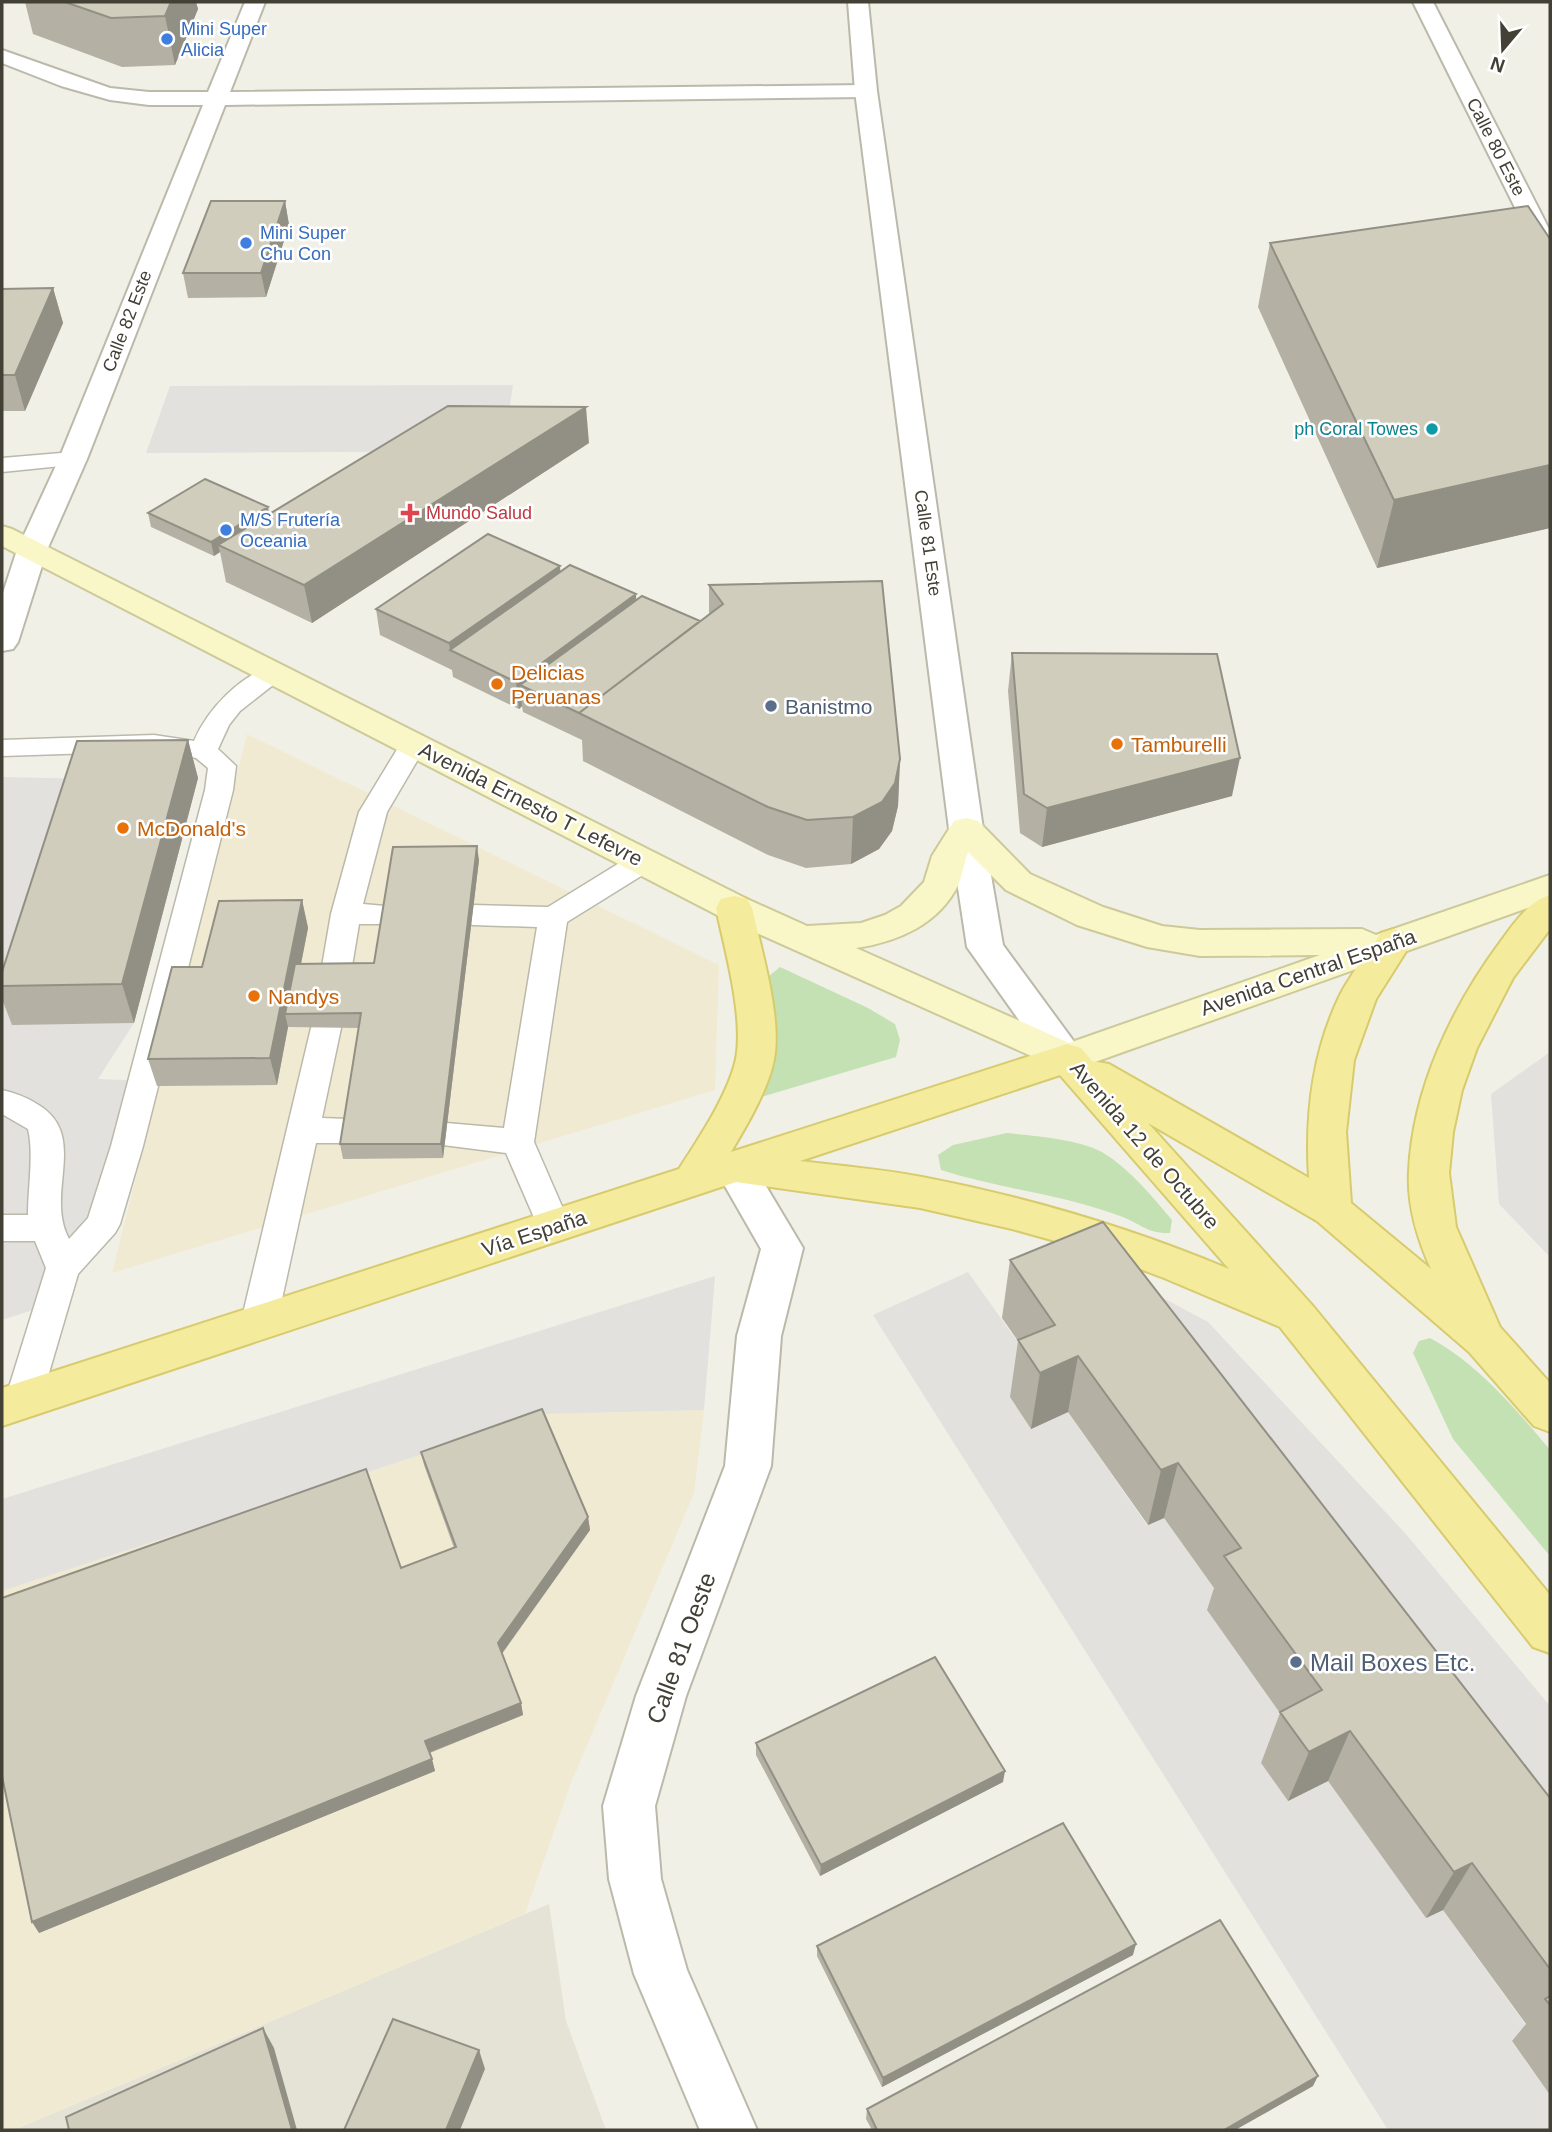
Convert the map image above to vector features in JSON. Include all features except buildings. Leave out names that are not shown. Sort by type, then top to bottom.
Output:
[{"type":"main road","name":"Avenida Ernesto T Lefevre","points":[[2,535],[734,908],[1067,1058]]},
{"type":"main road","points":[[799,939],[866,934],[905,920],[935,895],[942,883],[949,857],[966,829],[1018,882],[1090,916],[1160,938],[1200,943],[1394,942]]},
{"type":"main road","name":"Avenida Central España","points":[[1067,1058],[1195,1010],[1550,887]]},
{"type":"main road","points":[[1484,1339],[1444,1248],[1433,1214],[1429,1184],[1430,1148],[1446,1078],[1455,1053],[1509,956],[1532,925],[1550,907]]},
{"type":"main road","points":[[734,908],[756,1028],[755,1059],[713,1175],[920,1192],[1012,1213],[1105,1239],[1179,1266],[1297,1317]]},
{"type":"main road","points":[[1331,1210],[1325,1132],[1335,1060],[1358,997],[1394,942]]},
{"type":"main road","name":"Vía España","points":[[12,1404],[1067,1058]]},
{"type":"main road","name":"Avenida 12 de Octubre","points":[[1067,1058],[1331,1210],[1484,1339],[1550,1413]]},
{"type":"main road","name":"Avenida 12 de Octubre","points":[[1067,1058],[1297,1317],[1550,1631]]},
{"type":"street","name":"Calle 82 Este","points":[[2,642],[32,550],[73,459],[214,99],[255,2]]},
{"type":"street","name":"Calle 81 Este","points":[[858,2],[866,91],[966,829],[985,947],[1067,1058]]},
{"type":"street","name":"Calle 80 Este","points":[[1423,2],[1550,254]]},
{"type":"street","points":[[2,56],[112,94],[214,99],[866,91]]},
{"type":"street","name":"Calle 81 Oeste","points":[[713,1175],[782,1248],[760,1336],[748,1466],[661,1696],[629,1806],[635,1879],[661,1974],[729,2130]]},
{"type":"lane","points":[[2,464],[73,459]]},
{"type":"lane","points":[[204,751],[212,726],[223,713],[237,699],[274,674]]},
{"type":"lane","points":[[2,748],[154,743],[204,751],[222,766],[219,790],[127,1146],[103,1224],[63,1268],[12,1404]]},
{"type":"lane","points":[[335,978],[346,914],[373,812],[414,744]]},
{"type":"lane","points":[[473,915],[553,917],[644,861]]},
{"type":"lane","points":[[346,914],[386,914]]},
{"type":"lane","points":[[553,917],[518,1142],[554,1227]]},
{"type":"lane","points":[[258,1322],[326,1028]]},
{"type":"lane","points":[[2,1102],[12,1104],[41,1122],[49,1147],[45,1165],[45,1228],[55,1245],[63,1268]]},
{"type":"lane","points":[[302,1129],[348,1131]]},
{"type":"lane","points":[[446,1135],[518,1142]]},
{"type":"lane","points":[[2,1228],[45,1228]]},
{"type":"shaded area","points":[[513,385],[503,451],[146,453],[170,386]]},
{"type":"shaded area","points":[[247,734],[719,965],[715,1090],[112,1273]]},
{"type":"shaded area","points":[[2,777],[89,779],[12,1024],[134,1023],[98,1079],[127,1080],[70,1298],[2,1320]]},
{"type":"shaded area","points":[[1550,1052],[1550,1257],[1499,1204],[1491,1094]]},
{"type":"shaded area","points":[[1113,1271],[1208,1322],[1405,1533],[1550,1706],[1550,1888]]},
{"type":"shaded area","points":[[968,1272],[1046,1382],[1010,1397],[1031,1429],[1068,1412],[1147,1525],[1164,1518],[1224,1602],[1208,1610],[1300,1741],[1261,1763],[1288,1801],[1328,1781],[1426,1918],[1443,1910],[1530,2031],[1512,2042],[1550,2095],[1550,2130],[1388,2130],[873,1315]]},
{"type":"shaded area","points":[[715,1276],[704,1410],[546,1414],[2,1591],[2,1499]]},
{"type":"shaded area","points":[[704,1410],[694,1493],[571,1783],[525,1914],[14,2130],[2,2130],[2,1591],[546,1414]]},
{"type":"shaded area","points":[[549,1904],[566,2021],[606,2130],[14,2130]]},
{"type":"green space","points":[[780,967],[868,1008],[895,1024],[900,1040],[896,1057],[761,1097],[771,1070],[775,1038],[774,1006],[768,977]]},
{"type":"green space","points":[[1007,1133],[1069,1141],[1102,1152],[1131,1175],[1172,1220],[1170,1233],[1149,1230],[1098,1208],[941,1170],[938,1155],[953,1145]]},
{"type":"green space","points":[[1430,1338],[1480,1374],[1550,1450],[1550,1556],[1453,1439],[1413,1353],[1419,1341]]},
{"type":"place","name":"Mini Super Alicia","points":[[167,39]]},
{"type":"place","name":"Mini Super Chu Con","points":[[246,243]]},
{"type":"place","name":"ph Coral Towes","points":[[1432,429]]},
{"type":"place","name":"Mundo Salud","points":[[410,513]]},
{"type":"place","name":"M/S Frutería Oceania","points":[[226,530]]},
{"type":"place","name":"Delicias Peruanas","points":[[497,684]]},
{"type":"place","name":"Banistmo","points":[[771,706]]},
{"type":"place","name":"Tamburelli","points":[[1117,744]]},
{"type":"place","name":"McDonald's","points":[[123,828]]},
{"type":"place","name":"Nandys","points":[[254,996]]},
{"type":"place","name":"Mail Boxes Etc.","points":[[1296,1662]]}]
